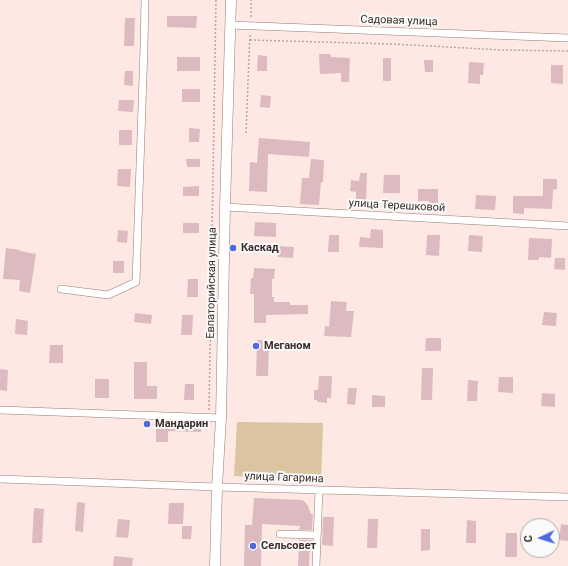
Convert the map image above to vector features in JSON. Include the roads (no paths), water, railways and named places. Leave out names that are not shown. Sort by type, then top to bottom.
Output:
[{"type":"main road","name":"Евпаторийская улица","points":[[215,566],[217,487],[221,418],[231,0]]},
{"type":"street","points":[[61,289],[108,295],[136,282],[144,47],[144,0]]},
{"type":"street","name":"Садовая улица","points":[[230,25],[568,38]]},
{"type":"street","name":"улица Терешковой","points":[[225,207],[568,226]]},
{"type":"street","points":[[0,410],[221,418]]},
{"type":"street","name":"улица Гагарина","points":[[0,479],[568,497]]},
{"type":"street","points":[[316,566],[319,490]]},
{"type":"street","points":[[280,534],[317,535]]},
{"type":"place","name":"Каскад","points":[[233,248]]},
{"type":"place","name":"Меганом","points":[[256,346]]},
{"type":"place","name":"Мандарин","points":[[147,424]]},
{"type":"place","name":"Сельсовет","points":[[253,546]]}]
